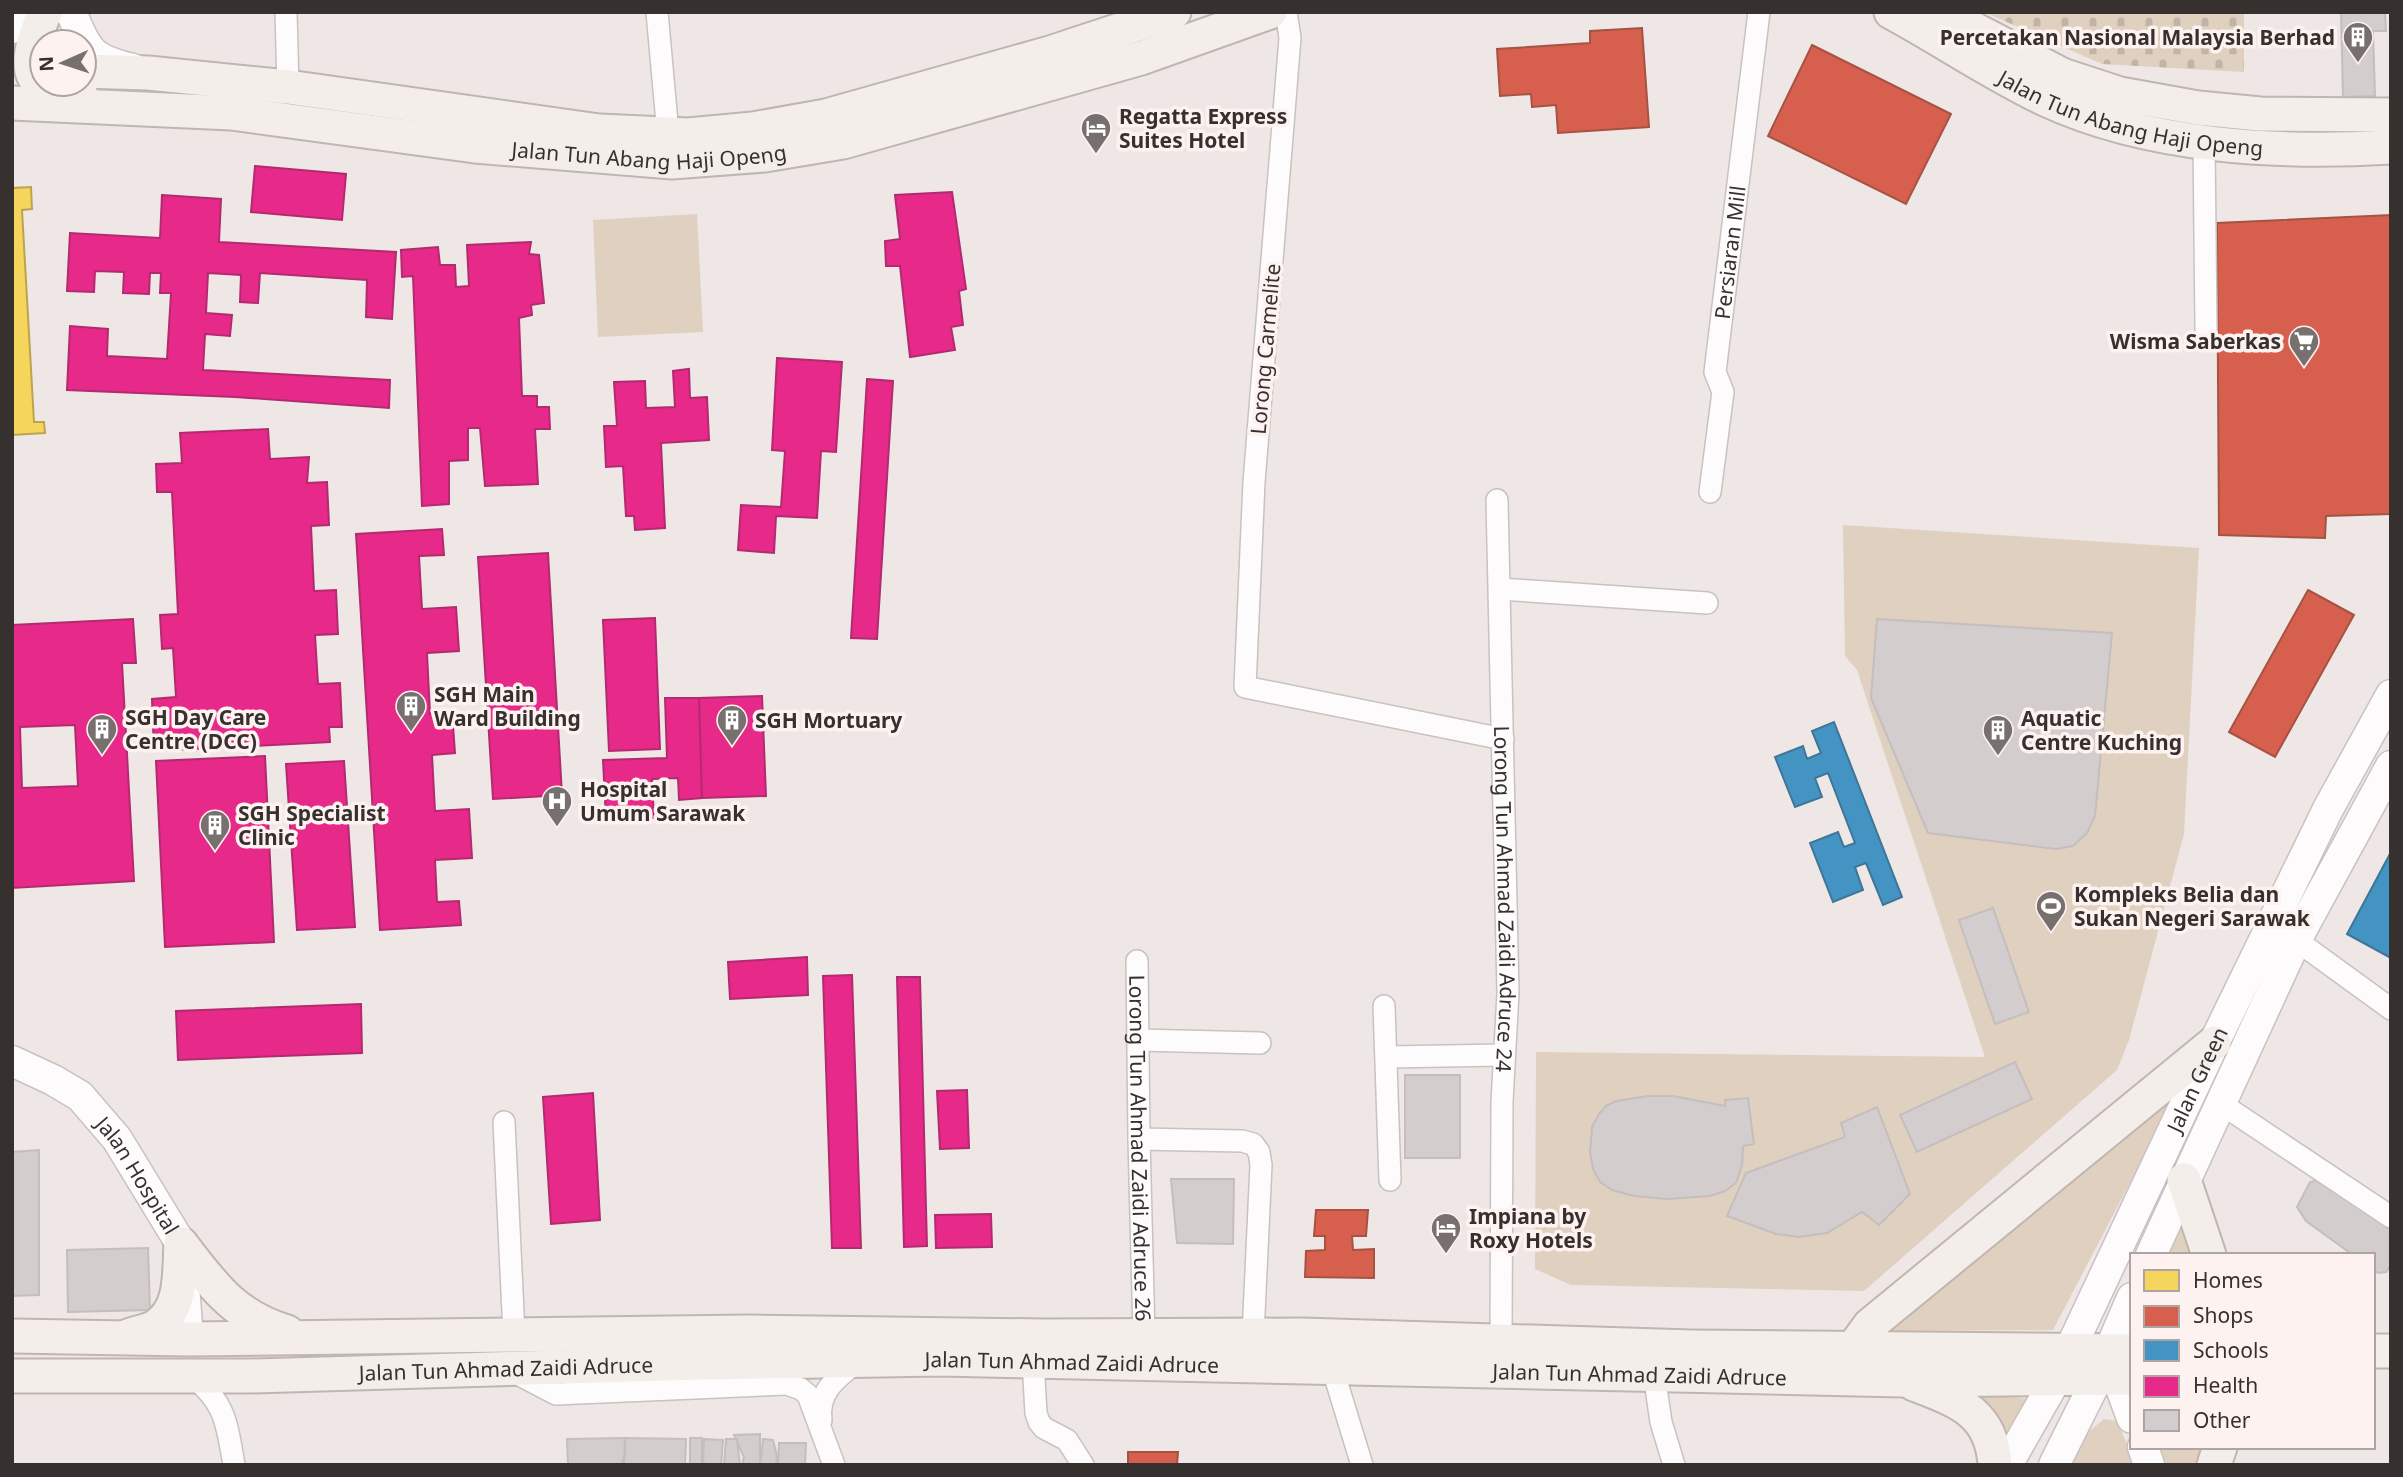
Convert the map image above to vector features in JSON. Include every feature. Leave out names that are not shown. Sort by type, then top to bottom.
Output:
[{"type":"main road","points":[[12,28],[36,12]]},
{"type":"main road","points":[[71,12],[91,53],[111,64],[148,73]]},
{"type":"main road","name":"Jalan Tun Abang Haji Openg","points":[[98,71],[148,73],[288,87],[599,131],[688,135],[753,129],[826,116],[1050,53],[1174,12]]},
{"type":"main road","name":"Jalan Tun Abang Haji Openg","points":[[12,103],[231,113],[475,146],[609,159],[672,162],[765,155],[843,142],[1141,58],[1269,12]]},
{"type":"main road","name":"Jalan Tun Abang Haji Openg","points":[[1891,12],[2048,101],[2116,124],[2151,133],[2243,147],[2307,150],[2391,147]]},
{"type":"main road","name":"Jalan Tun Abang Haji Openg","points":[[1941,12],[2062,75],[2120,94],[2198,108],[2260,114],[2391,115]]},
{"type":"main road","points":[[98,92],[190,98],[231,113]]},
{"type":"main road","name":"Jalan Green","points":[[2007,1465],[2063,1364],[2328,809],[2391,695]]},
{"type":"main road","name":"Jalan Green","points":[[2152,1253],[2183,1180],[2296,940],[2391,766]]},
{"type":"main road","points":[[1854,1347],[1870,1325],[2214,1043]]},
{"type":"main road","name":"Jalan Hospital","points":[[12,1061],[80,1096],[117,1139],[181,1244],[188,1339]]},
{"type":"main road","points":[[2183,1180],[2208,1253]]},
{"type":"main road","points":[[181,1244],[223,1296],[244,1314],[303,1337]]},
{"type":"main road","points":[[121,1338],[154,1328],[171,1312],[177,1298],[181,1244]]},
{"type":"main road","points":[[2054,1465],[2117,1367],[2130,1307]]},
{"type":"main road","name":"Jalan Tun Ahmad Zaidi Adruce","points":[[12,1336],[188,1339],[749,1332],[1144,1336],[1386,1335],[1691,1347],[1854,1347],[2117,1367]]},
{"type":"main road","points":[[188,1339],[191,1348],[201,1358],[222,1366],[303,1374]]},
{"type":"main road","points":[[69,1376],[153,1364],[174,1356],[188,1339]]},
{"type":"main road","name":"Jalan Tun Ahmad Zaidi Adruce","points":[[12,1376],[250,1376],[859,1360],[1033,1361],[1902,1380],[2063,1364]]},
{"type":"main road","points":[[2117,1367],[2130,1411]]},
{"type":"main road","points":[[1902,1380],[1956,1402],[1974,1415],[1986,1428],[1994,1445],[1995,1465]]},
{"type":"street","points":[[286,12],[288,87]]},
{"type":"street","points":[[657,12],[668,134]]},
{"type":"street","name":"Lorong Carmelite","points":[[1286,12],[1290,38],[1254,482],[1245,687],[1503,739]]},
{"type":"street","name":"Persiaran Mill","points":[[1710,492],[1723,392],[1715,372],[1759,12]]},
{"type":"street","points":[[2203,141],[2206,329]]},
{"type":"street","name":"Lorong Tun Ahmad Zaidi Adruce 24","points":[[1497,500],[1508,993],[1504,1055],[1501,1340]]},
{"type":"street","points":[[1500,589],[1707,603]]},
{"type":"street","points":[[2296,940],[2391,1009]]},
{"type":"street","name":"Lorong Tun Ahmad Zaidi Adruce 26","points":[[1138,961],[1144,1336]]},
{"type":"street","points":[[1384,1006],[1390,1180]]},
{"type":"street","points":[[1139,1040],[1260,1042]]},
{"type":"street","points":[[1387,1057],[1504,1055]]},
{"type":"street","points":[[2220,1103],[2391,1217]]},
{"type":"street","points":[[504,1122],[514,1334]]},
{"type":"street","points":[[1139,1139],[1242,1141],[1253,1144],[1259,1152],[1253,1335]]},
{"type":"street","points":[[822,1429],[819,1406],[826,1391],[859,1360]]},
{"type":"street","points":[[1033,1361],[1036,1413],[1039,1422],[1044,1428],[1067,1440],[1083,1465]]},
{"type":"street","points":[[787,1384],[817,1362]]},
{"type":"street","points":[[1332,1367],[1362,1465]]},
{"type":"street","points":[[510,1370],[556,1394],[787,1384],[808,1395],[834,1465]]},
{"type":"street","points":[[1654,1374],[1661,1422],[1674,1465]]},
{"type":"street","points":[[226,1418],[236,1394],[250,1376]]},
{"type":"street","points":[[193,1377],[216,1398],[226,1418],[234,1465]]},
{"type":"green space","points":[[1984,12],[2244,12],[2244,72],[2102,64]]},
{"type":"green space","points":[[697,214],[703,332],[598,337],[593,220]]},
{"type":"green space","name":"Kompleks Belia dan Sukan Negeri Sarawak","points":[[1843,525],[2199,548],[2184,834],[2129,1040],[2117,1070],[1864,1291],[1571,1285],[1535,1269],[1536,1052],[1985,1057],[1857,670],[1845,656]]},
{"type":"green space","points":[[2180,1087],[2053,1330],[1887,1331]]},
{"type":"green space","points":[[2180,1222],[2194,1253],[2167,1253]]},
{"type":"green space","points":[[1964,1393],[2029,1399],[2003,1445]]},
{"type":"green space","points":[[2104,1419],[2117,1421],[2136,1465],[2071,1465],[2088,1432]]},
{"type":"green space","points":[[2150,1449],[2207,1449],[2203,1465],[2155,1465]]},
{"type":"building: Homes","points":[[31,187],[32,209],[22,210],[34,422],[44,422],[45,433],[12,435],[12,188]]},
{"type":"building: Shops","points":[[1642,28],[1649,127],[1558,133],[1556,105],[1532,107],[1531,94],[1500,96],[1497,49],[1590,43],[1590,31]]},
{"type":"building: Shops","points":[[1812,45],[1951,114],[1906,204],[1768,136]]},
{"type":"building: Shops","name":"Wisma Saberkas","points":[[2391,215],[2391,514],[2326,516],[2325,538],[2219,535],[2217,223]]},
{"type":"building: Shops","points":[[2308,590],[2354,615],[2275,757],[2229,732]]},
{"type":"building: Shops","points":[[1316,1210],[1368,1210],[1366,1236],[1352,1236],[1353,1250],[1374,1249],[1374,1278],[1305,1277],[1306,1251],[1325,1250],[1325,1236],[1314,1236]]},
{"type":"building: Shops","points":[[1128,1452],[1178,1452],[1177,1465],[1128,1465]]},
{"type":"building: Schools","points":[[1834,722],[1902,897],[1883,905],[1866,863],[1855,867],[1863,890],[1833,902],[1810,843],[1838,832],[1844,847],[1855,843],[1828,773],[1815,778],[1822,797],[1795,807],[1775,757],[1803,746],[1807,759],[1821,753],[1812,731]]},
{"type":"building: Schools","points":[[2391,852],[2391,958],[2347,934]]},
{"type":"building: Health","points":[[255,166],[346,174],[342,220],[251,212]]},
{"type":"building: Health","points":[[952,192],[966,289],[959,291],[963,325],[951,327],[955,350],[910,357],[900,266],[886,266],[885,241],[900,239],[895,195]]},
{"type":"building: Health","points":[[162,195],[221,199],[219,242],[396,252],[392,319],[366,317],[367,280],[260,273],[258,303],[240,302],[241,275],[208,273],[206,313],[232,315],[230,336],[205,334],[203,370],[390,380],[389,408],[235,397],[67,390],[70,326],[108,329],[107,356],[167,359],[171,293],[160,293],[161,273],[150,273],[149,294],[123,293],[124,272],[95,271],[94,292],[67,291],[70,233],[160,238]]},
{"type":"building: Health","points":[[531,242],[529,254],[539,255],[544,303],[531,305],[532,315],[519,318],[522,396],[537,396],[537,407],[549,407],[550,429],[535,429],[538,484],[485,486],[480,428],[468,428],[468,460],[449,461],[449,504],[422,506],[413,276],[402,277],[401,250],[438,247],[440,265],[455,265],[456,287],[469,286],[467,245]]},
{"type":"building: Health","points":[[777,358],[842,362],[836,452],[821,451],[817,518],[776,516],[774,553],[738,550],[741,505],[781,507],[785,451],[772,450]]},
{"type":"building: Health","points":[[689,369],[690,398],[707,397],[709,440],[661,443],[665,528],[635,530],[634,516],[626,516],[623,466],[606,467],[604,426],[617,426],[614,382],[645,381],[646,408],[675,407],[673,371]]},
{"type":"building: Health","points":[[867,379],[893,381],[877,639],[851,638]]},
{"type":"building: Health","points":[[268,429],[270,459],[309,457],[307,483],[327,482],[329,525],[311,526],[314,591],[336,590],[338,634],[315,635],[318,684],[340,683],[342,727],[329,727],[330,742],[154,751],[152,699],[176,697],[173,648],[162,649],[160,615],[178,614],[172,492],[157,492],[156,464],[182,463],[180,433]]},
{"type":"building: Health","name":"SGH Main Ward Building","points":[[442,529],[444,555],[419,556],[422,609],[456,607],[459,651],[427,653],[430,714],[452,712],[455,753],[432,755],[435,811],[469,809],[472,858],[435,860],[437,902],[459,901],[461,925],[380,930],[356,534]]},
{"type":"building: Health","points":[[548,553],[562,795],[493,799],[478,557]]},
{"type":"building: Health","points":[[655,618],[660,749],[609,751],[603,620]]},
{"type":"building: Health","name":"SGH Day Care Centre (DCC)","points":[[133,619],[136,663],[122,663],[134,881],[12,888],[12,625]],"holes":[[[75,725],[78,786],[22,788],[20,727]]]},
{"type":"building: Health","name":"SGH Mortuary","points":[[762,696],[766,796],[702,798],[699,698]]},
{"type":"building: Health","points":[[665,698],[699,698],[702,798],[679,800],[678,778],[652,779],[654,818],[606,820],[603,760],[667,758]]},
{"type":"building: Health","name":"SGH Specialist Clinic","points":[[265,756],[274,942],[165,947],[156,761]]},
{"type":"building: Health","points":[[344,761],[355,927],[297,930],[286,764]]},
{"type":"building: Health","points":[[807,957],[808,995],[730,999],[728,962]]},
{"type":"building: Health","points":[[852,975],[861,1248],[832,1248],[823,976]]},
{"type":"building: Health","points":[[897,977],[920,977],[927,1246],[904,1247]]},
{"type":"building: Health","points":[[361,1004],[362,1053],[178,1060],[176,1011]]},
{"type":"building: Health","points":[[967,1090],[969,1148],[940,1149],[937,1091]]},
{"type":"building: Health","points":[[593,1093],[600,1220],[551,1224],[543,1097]]},
{"type":"building: Health","points":[[991,1214],[992,1247],[936,1248],[935,1215]]},
{"type":"building: Other","name":"Percetakan Nasional Malaysia Berhad","points":[[2341,12],[2385,12],[2386,31],[2373,31],[2375,96],[2343,97]]},
{"type":"building: Other","name":"Aquatic Centre Kuching","points":[[1877,619],[2112,633],[2095,816],[2087,833],[2073,846],[2056,849],[1928,833],[1871,698]]},
{"type":"building: Other","points":[[1993,908],[2029,1012],[1995,1024],[1959,920]]},
{"type":"building: Other","points":[[2015,1062],[2032,1099],[1917,1152],[1900,1115]]},
{"type":"building: Other","points":[[1405,1075],[1460,1075],[1460,1158],[1405,1158]]},
{"type":"building: Other","points":[[1648,1096],[1673,1096],[1725,1106],[1725,1100],[1748,1098],[1754,1144],[1743,1146],[1742,1165],[1736,1183],[1725,1191],[1710,1196],[1667,1199],[1634,1196],[1612,1190],[1600,1182],[1593,1169],[1590,1152],[1592,1127],[1599,1114],[1606,1106],[1616,1101]]},
{"type":"building: Other","points":[[1877,1107],[1910,1194],[1879,1225],[1862,1212],[1827,1233],[1799,1237],[1776,1234],[1727,1216],[1746,1173],[1845,1137],[1841,1123]]},
{"type":"building: Other","points":[[39,1150],[39,1295],[12,1296],[12,1152]]},
{"type":"building: Other","points":[[1171,1179],[1234,1179],[1233,1244],[1177,1243]]},
{"type":"building: Other","points":[[2318,1180],[2391,1230],[2391,1265],[2386,1272],[2375,1271],[2375,1253],[2350,1253],[2306,1221],[2297,1207],[2310,1182]]},
{"type":"building: Other","points":[[148,1248],[150,1310],[68,1312],[67,1250]]},
{"type":"building: Other","points":[[760,1434],[760,1465],[742,1465],[744,1457],[734,1435]]},
{"type":"building: Other","points":[[625,1438],[625,1454],[621,1465],[568,1465],[567,1439]]},
{"type":"building: Other","points":[[625,1438],[686,1439],[685,1465],[624,1465]]},
{"type":"building: Other","points":[[690,1438],[702,1438],[702,1465],[690,1465]]},
{"type":"building: Other","points":[[704,1439],[723,1440],[721,1465],[703,1465]]},
{"type":"building: Other","points":[[726,1439],[737,1439],[740,1465],[724,1465]]},
{"type":"building: Other","points":[[763,1439],[773,1440],[776,1465],[760,1465]]},
{"type":"building: Other","points":[[779,1443],[806,1443],[805,1465],[778,1465]]},
{"type":"place","name":"Percetakan Nasional Malaysia Berhad","points":[[2358,64]]},
{"type":"place","name":"Regatta Express Suites Hotel","points":[[1096,155]]},
{"type":"place","name":"Wisma Saberkas","points":[[2304,368]]},
{"type":"place","name":"SGH Main Ward Building","points":[[411,733]]},
{"type":"place","name":"SGH Mortuary","points":[[732,747]]},
{"type":"place","name":"SGH Day Care Centre (DCC)","points":[[102,756]]},
{"type":"place","name":"Aquatic Centre Kuching","points":[[1998,757]]},
{"type":"place","name":"Hospital Umum Sarawak","points":[[557,828]]},
{"type":"place","name":"SGH Specialist Clinic","points":[[215,852]]},
{"type":"place","name":"Kompleks Belia dan Sukan Negeri Sarawak","points":[[2051,933]]},
{"type":"place","name":"Impiana by Roxy Hotels","points":[[1446,1255]]}]
